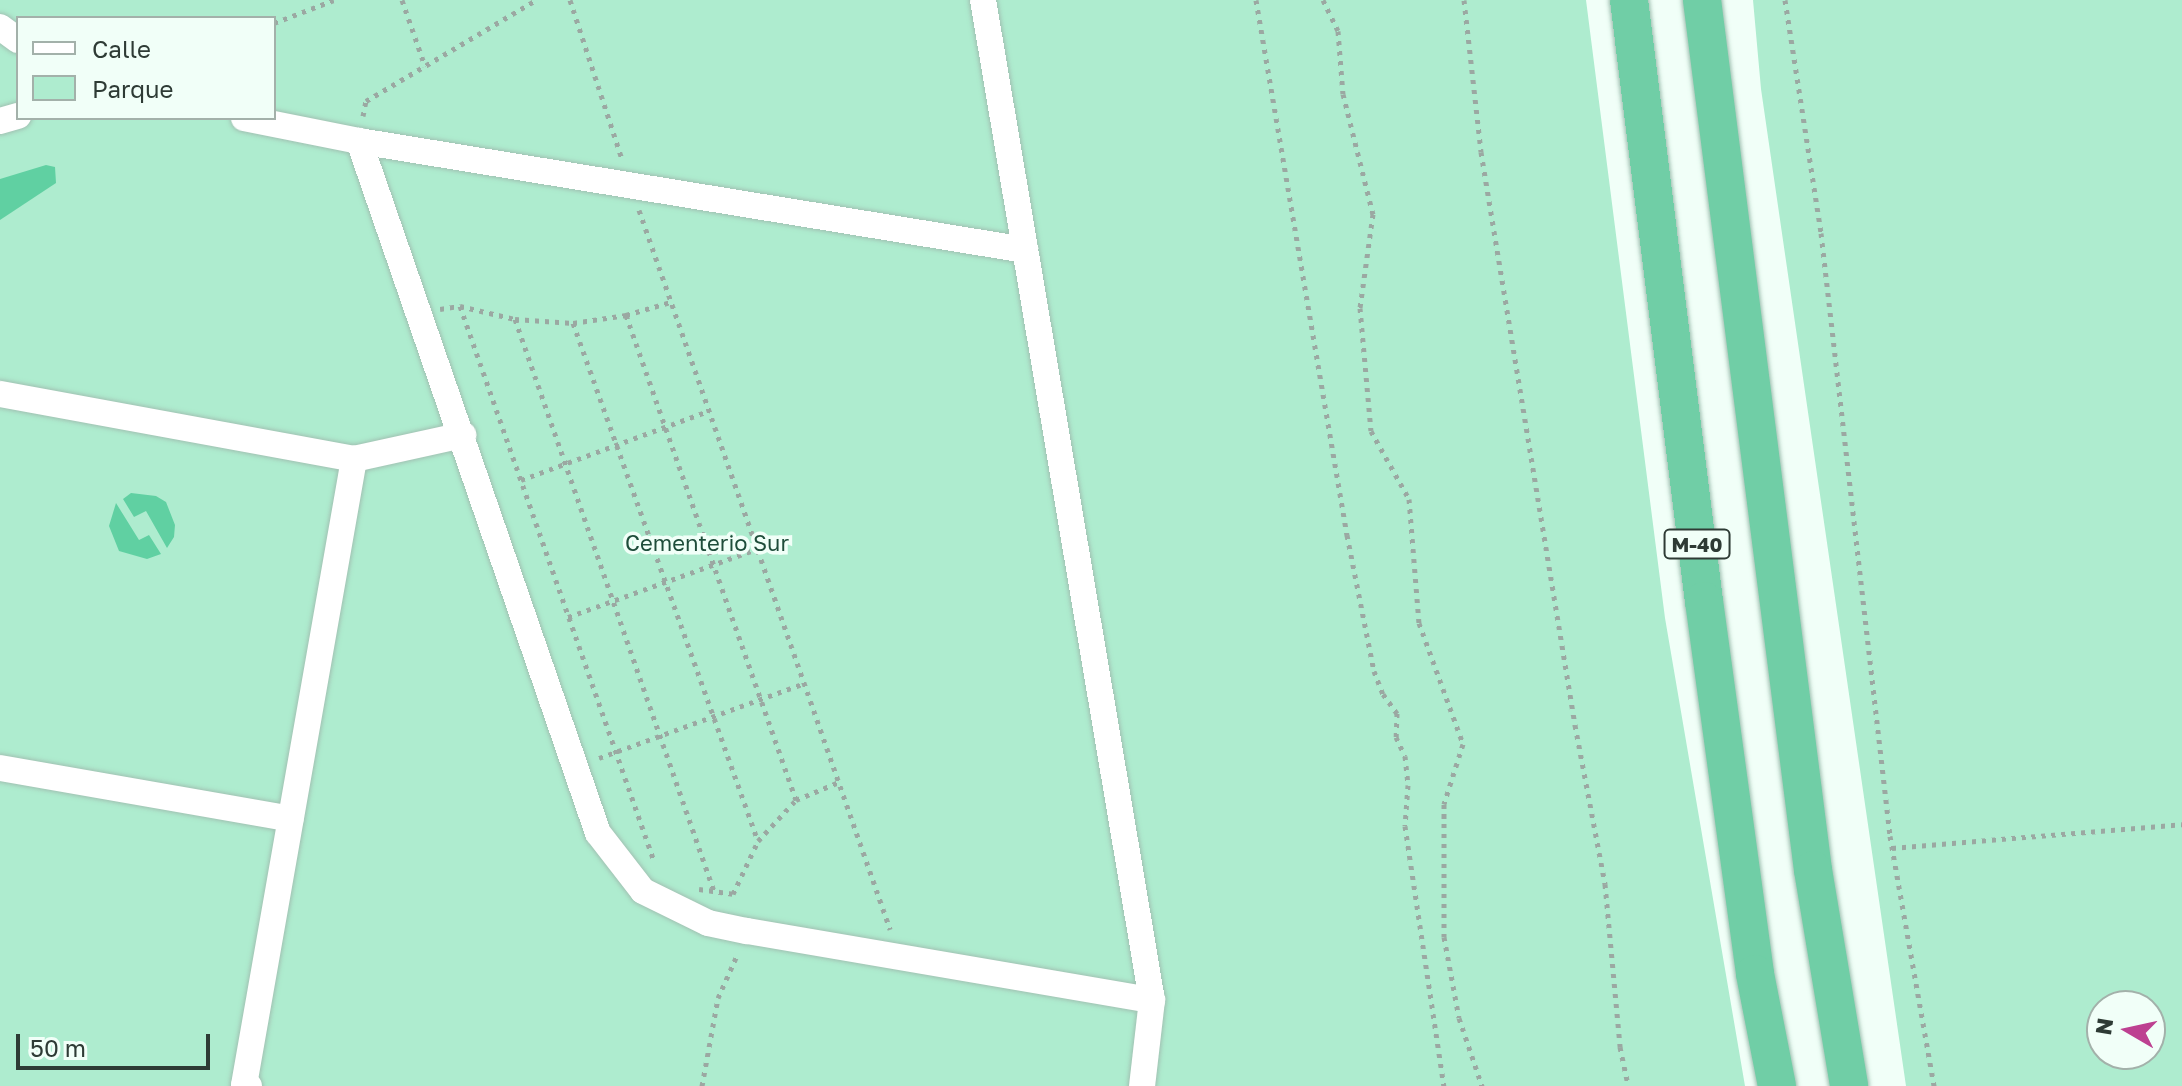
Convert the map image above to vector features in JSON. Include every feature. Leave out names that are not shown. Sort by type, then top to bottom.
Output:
[{"type":"highway","name":"M-40","points":[[1629,0],[1708,632],[1755,974],[1777,1086]]},
{"type":"highway","points":[[1702,0],[1813,870],[1849,1086]]},
{"type":"lane","points":[[983,0],[1152,1000],[1142,1086]]},
{"type":"lane","points":[[254,120],[359,141],[1025,250]]},
{"type":"lane","points":[[359,141],[598,833],[643,891],[679,896],[708,923],[1152,1000]]},
{"type":"lane","points":[[0,394],[354,459],[463,435]]},
{"type":"lane","points":[[246,1086],[354,459]]},
{"type":"lane","points":[[0,768],[291,819]]},
{"type":"path","points":[[276,22],[334,0]]},
{"type":"path","points":[[402,0],[425,66]]},
{"type":"path","points":[[359,141],[366,101],[536,0]]},
{"type":"path","points":[[570,0],[671,302],[900,957]]},
{"type":"path","points":[[1256,0],[1347,535],[1374,671],[1383,694],[1397,713],[1396,737],[1405,756],[1408,785],[1405,826],[1444,1086]]},
{"type":"path","points":[[1323,0],[1338,31],[1343,94],[1373,214],[1360,308],[1371,431],[1409,499],[1419,623],[1463,744],[1444,804],[1444,937],[1459,1018],[1482,1086]]},
{"type":"path","points":[[1464,0],[1481,152],[1575,725],[1605,884],[1620,1047],[1628,1086]]},
{"type":"path","points":[[1785,0],[1821,233],[1892,848],[1934,1086]]},
{"type":"path","points":[[420,311],[460,306],[515,319],[573,323],[626,315],[671,302]]},
{"type":"path","points":[[460,306],[616,752],[679,896],[714,891],[733,894],[758,841],[796,800],[839,782]]},
{"type":"path","points":[[626,315],[796,800]]},
{"type":"path","points":[[515,319],[714,891]]},
{"type":"path","points":[[573,323],[758,841]]},
{"type":"path","points":[[521,480],[565,461],[709,411]]},
{"type":"path","points":[[568,617],[757,549]]},
{"type":"path","points":[[575,766],[805,683]]},
{"type":"path","points":[[1892,848],[2182,824]]},
{"type":"path","points":[[702,1086],[718,998],[747,931]]},
{"type":"green space","name":"Cementerio Sur","points":[[0,0],[1586,0],[1665,618],[1745,1086],[0,1086]]},
{"type":"green space","points":[[1753,0],[2182,0],[2182,1086],[1906,1086],[1761,89]]},
{"type":"shaded area","points":[[46,165],[55,167],[56,183],[0,220],[0,179]]},
{"type":"shaded area","points":[[131,493],[156,496],[166,502],[175,525],[174,537],[167,548],[146,511],[134,517],[123,499]]},
{"type":"shaded area","points":[[116,503],[139,540],[149,535],[161,554],[147,559],[119,551],[109,526]]}]
